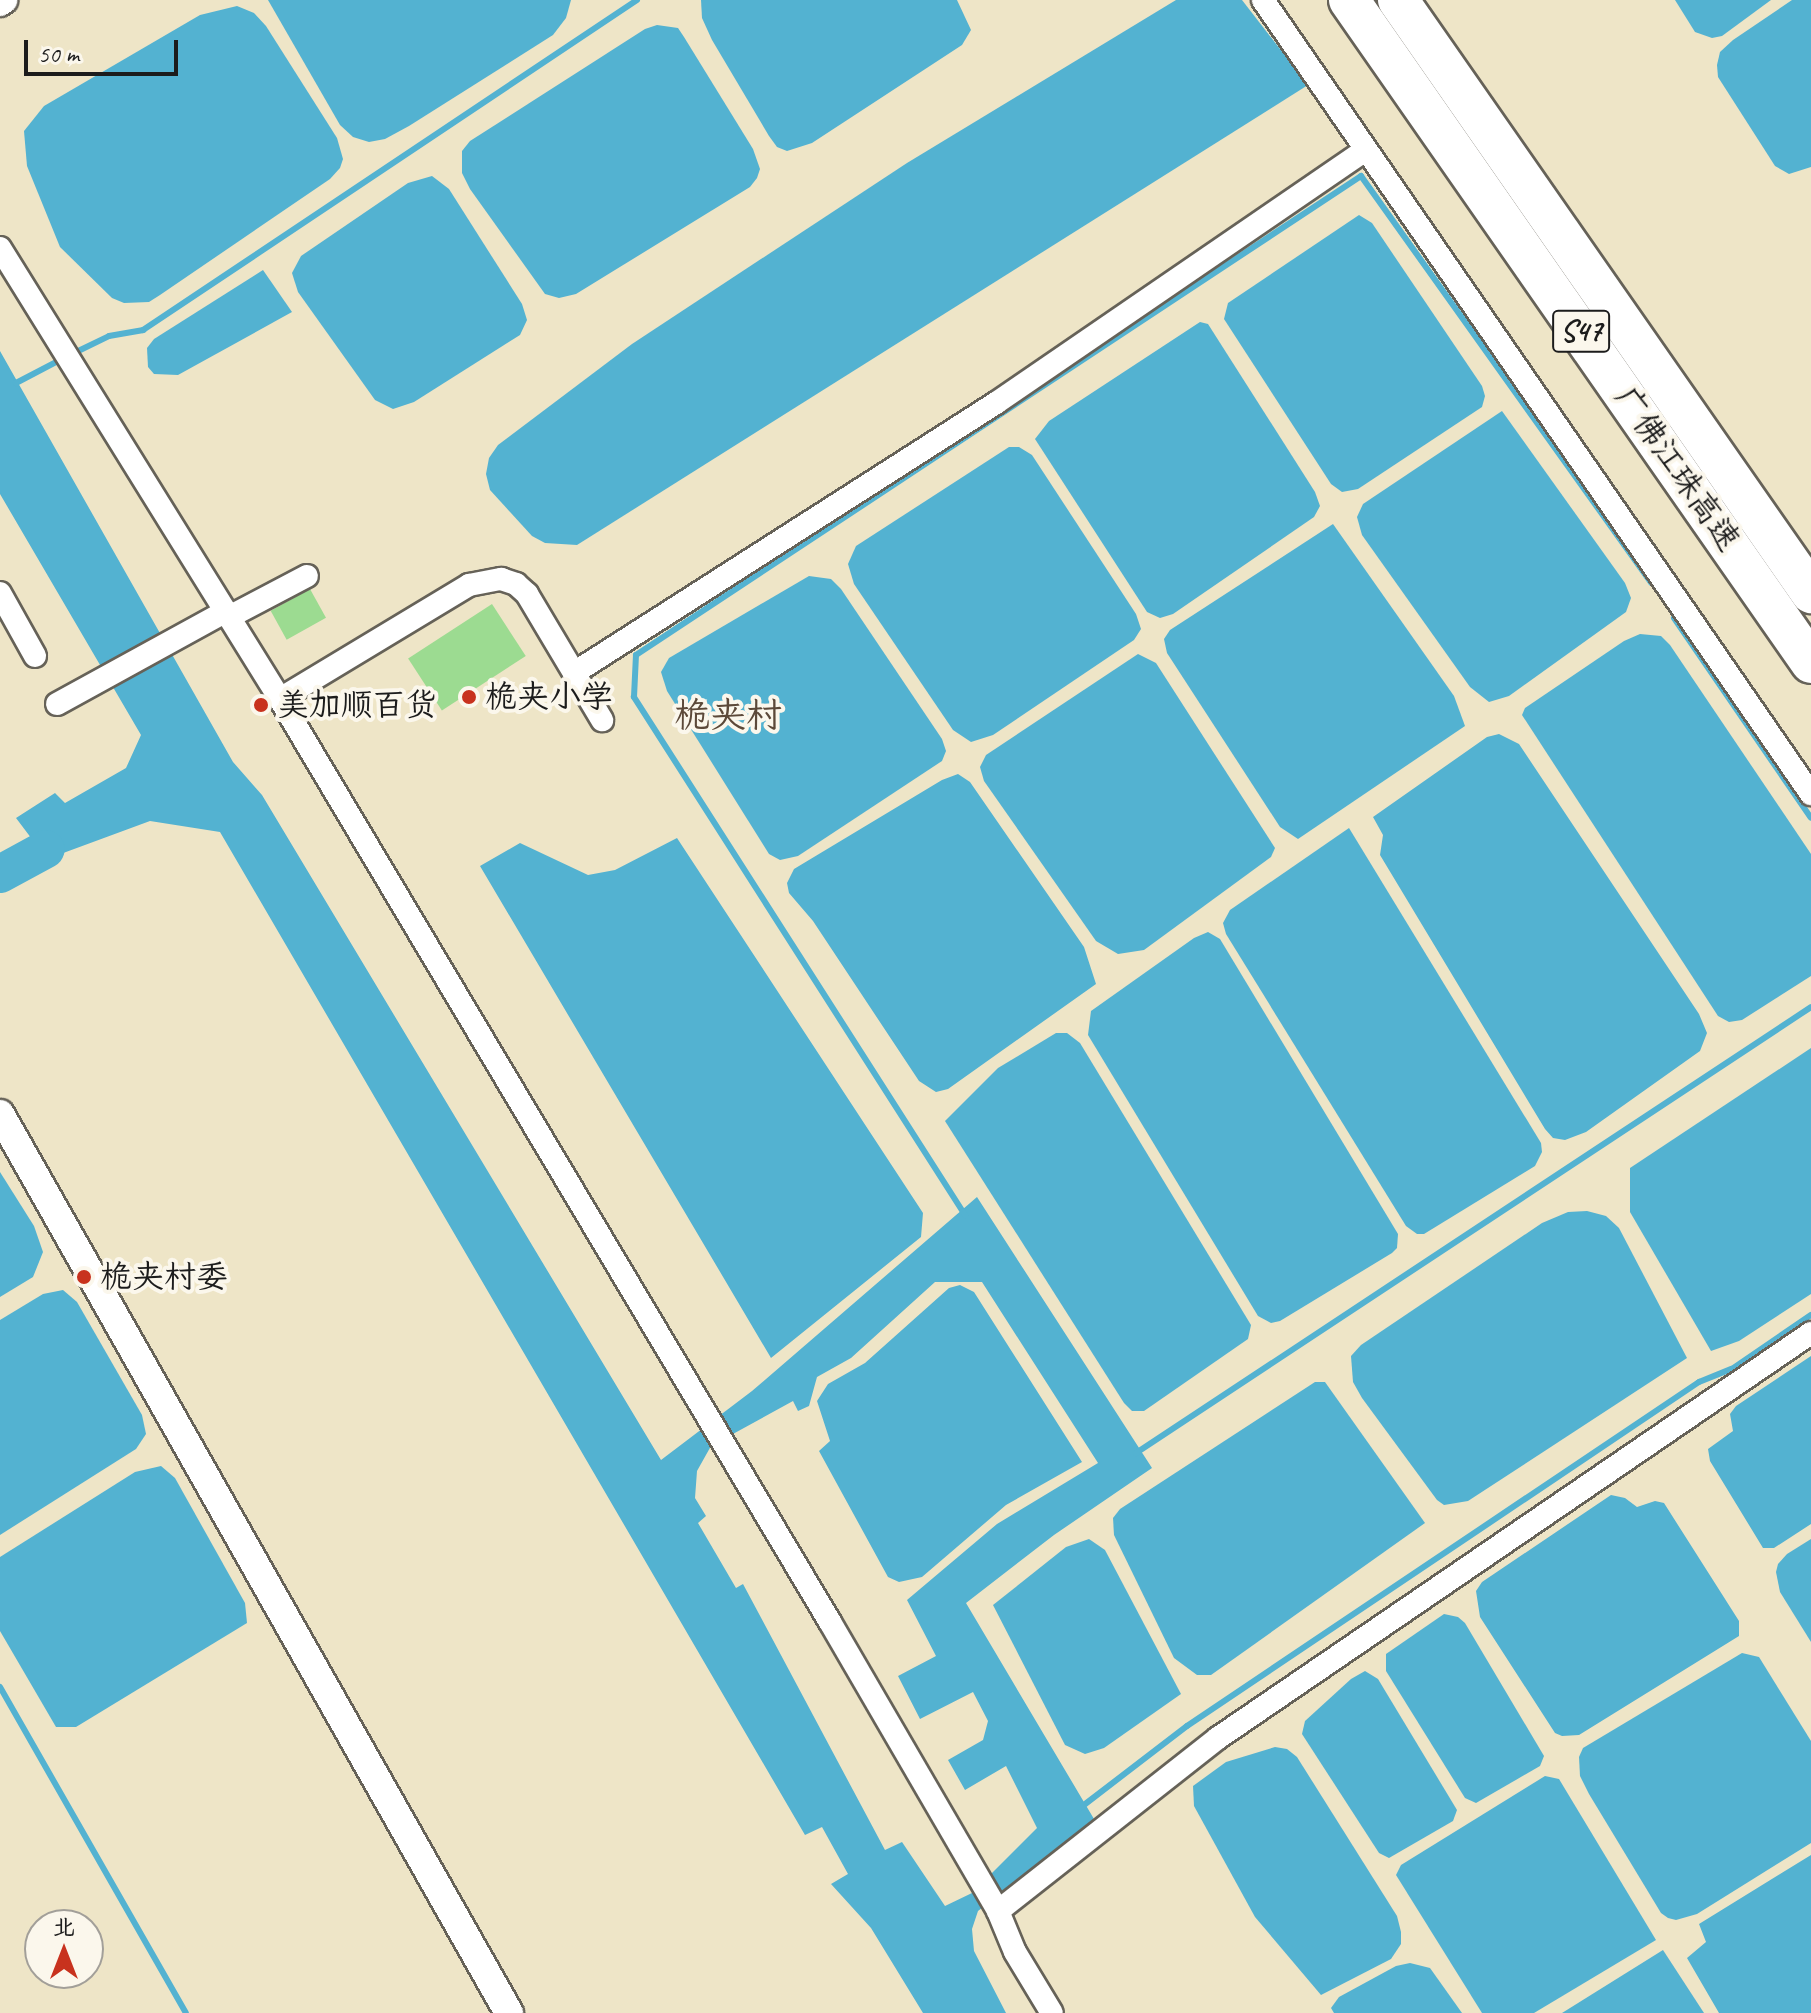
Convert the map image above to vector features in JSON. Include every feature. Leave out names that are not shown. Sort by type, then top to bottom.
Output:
[{"type":"highway","name":"广佛江珠高速","points":[[1349,0],[1811,663]]},
{"type":"highway","name":"广佛江珠高速","points":[[1398,0],[1811,593]]},
{"type":"street","points":[[1263,0],[1811,794]]},
{"type":"street","points":[[574,673],[996,403],[1366,150]]},
{"type":"street","points":[[0,248],[280,699],[998,1911],[1015,1952],[1052,2013]]},
{"type":"street","points":[[57,704],[307,576]]},
{"type":"street","points":[[280,699],[469,585],[501,579],[516,584],[527,594],[602,720]]},
{"type":"street","points":[[0,593],[35,656]]},
{"type":"street","points":[[0,1114],[509,2013]]},
{"type":"street","points":[[998,1911],[1218,1738],[1811,1333]]},
{"type":"green space","points":[[310,589],[326,618],[287,640],[271,611]]},
{"type":"green space","points":[[492,604],[526,656],[442,710],[408,658]]},
{"type":"water","points":[[268,0],[571,0],[566,18],[553,35],[409,126],[385,139],[369,142],[353,137],[340,125]]},
{"type":"water","points":[[701,0],[957,0],[971,30],[962,45],[812,143],[787,151],[777,147],[769,136],[712,40],[702,18]]},
{"type":"water","points":[[1176,0],[1242,0],[1308,85],[577,545],[545,543],[532,536],[490,490],[486,474],[489,458],[498,445],[632,344],[907,163]]},
{"type":"water","points":[[1675,0],[1771,0],[1722,36],[1712,38],[1695,32]]},
{"type":"water","points":[[1792,0],[1811,0],[1811,167],[1789,174],[1775,166],[1718,77],[1717,65],[1720,52],[1733,40]]},
{"type":"water","points":[[237,6],[254,13],[266,26],[337,138],[343,159],[340,168],[330,179],[149,302],[124,303],[112,298],[60,247],[27,166],[24,131],[44,106],[200,15]]},
{"type":"water","points":[[657,25],[678,28],[684,37],[753,149],[760,169],[757,178],[750,187],[576,294],[559,298],[545,294],[470,189],[462,173],[462,151],[470,141],[645,29]]},
{"type":"water","points":[[432,176],[449,189],[522,304],[527,320],[520,335],[414,402],[393,409],[375,400],[298,292],[292,273],[301,256],[408,183]]},
{"type":"water","points":[[1359,215],[1372,223],[1482,386],[1485,396],[1482,407],[1358,489],[1342,492],[1331,484],[1224,319],[1228,303]]},
{"type":"water","points":[[263,270],[292,312],[178,375],[154,374],[148,367],[147,348],[154,339]]},
{"type":"water","points":[[1200,322],[1208,324],[1315,492],[1320,506],[1314,517],[1173,614],[1160,618],[1147,612],[1035,439],[1049,421]]},
{"type":"water","points":[[0,351],[233,762],[262,795],[661,1460],[752,1391],[977,1197],[1152,1468],[1054,1535],[966,1603],[1094,1819],[978,1911],[972,1929],[974,1951],[1006,2013],[923,2013],[871,1928],[831,1884],[848,1874],[822,1827],[805,1835],[220,832],[150,821],[47,859],[16,818],[55,793],[65,803],[126,768],[141,735],[0,494]],"holes":[[[935,1282],[982,1282],[1098,1463],[997,1524],[907,1600],[936,1656],[898,1676],[920,1719],[973,1692],[988,1721],[983,1740],[948,1760],[965,1790],[1006,1766],[1037,1828],[972,1893],[945,1906],[902,1842],[885,1850],[743,1584],[736,1588],[698,1523],[706,1516],[695,1498],[697,1471],[711,1446],[793,1401],[798,1411],[809,1406],[817,1377],[851,1358]]]},
{"type":"water","points":[[1502,411],[1625,583],[1631,598],[1626,612],[1509,696],[1489,702],[1470,687],[1362,535],[1357,517],[1363,504]]},
{"type":"water","points":[[1009,447],[1019,447],[1032,455],[1136,614],[1141,629],[1134,640],[993,735],[971,742],[953,730],[854,584],[848,564],[856,546]]},
{"type":"water","points":[[1333,524],[1454,696],[1465,726],[1298,839],[1280,827],[1167,653],[1164,639],[1170,630]]},
{"type":"water","points":[[809,576],[831,579],[841,589],[942,739],[946,751],[942,761],[798,856],[780,860],[769,854],[667,691],[661,672],[669,658]]},
{"type":"water","points":[[1640,634],[1661,636],[1670,645],[1811,854],[1811,976],[1742,1020],[1729,1022],[1718,1016],[1522,715],[1525,708],[1624,641]]},
{"type":"water","points":[[1138,654],[1156,663],[1275,848],[1271,857],[1144,950],[1118,954],[1096,941],[984,781],[980,767],[986,755]]},
{"type":"water","points":[[1499,734],[1519,744],[1699,1014],[1707,1033],[1700,1051],[1586,1132],[1565,1140],[1553,1138],[1545,1129],[1380,855],[1383,835],[1373,817],[1487,737]]},
{"type":"water","points":[[958,774],[970,782],[1084,947],[1096,984],[948,1089],[936,1092],[919,1081],[813,921],[789,893],[787,883],[794,869],[942,780]]},
{"type":"water","points":[[1349,828],[1541,1143],[1542,1152],[1535,1166],[1424,1234],[1417,1234],[1406,1226],[1226,934],[1223,923],[1230,910]]},
{"type":"water","points":[[677,838],[923,1213],[921,1237],[771,1358],[480,866],[520,843],[588,875],[615,870]]},
{"type":"water","points":[[1208,932],[1220,939],[1398,1234],[1397,1248],[1392,1253],[1280,1321],[1271,1323],[1258,1316],[1088,1035],[1091,1011],[1194,938]]},
{"type":"water","points":[[1056,1033],[1067,1033],[1080,1043],[1251,1325],[1248,1339],[1144,1411],[1132,1411],[1124,1403],[945,1121],[998,1068]]},
{"type":"water","points":[[1811,1048],[1811,1294],[1739,1341],[1711,1351],[1630,1212],[1630,1168]]},
{"type":"water","points":[[0,1172],[34,1226],[43,1252],[33,1277],[0,1297]]},
{"type":"water","points":[[1587,1211],[1606,1216],[1619,1228],[1687,1358],[1468,1501],[1444,1505],[1437,1500],[1362,1398],[1353,1382],[1351,1356],[1361,1345],[1542,1223],[1568,1212]]},
{"type":"water","points":[[960,1285],[974,1292],[1082,1462],[1006,1505],[922,1577],[899,1582],[888,1577],[819,1451],[830,1441],[817,1401],[828,1384],[865,1363],[949,1288]]},
{"type":"water","points":[[63,1290],[77,1302],[142,1415],[146,1434],[136,1449],[0,1535],[0,1320],[43,1294]]},
{"type":"water","points":[[1811,1356],[1811,1524],[1774,1548],[1763,1548],[1710,1461],[1708,1449],[1733,1431],[1730,1414],[1736,1406]]},
{"type":"water","points":[[1315,1382],[1325,1382],[1425,1523],[1211,1675],[1197,1675],[1174,1658],[1114,1535],[1113,1518],[1120,1509]]},
{"type":"water","points":[[161,1466],[175,1478],[245,1603],[247,1623],[76,1727],[56,1727],[0,1631],[0,1557],[135,1472]]},
{"type":"water","points":[[1611,1495],[1625,1498],[1637,1507],[1655,1501],[1664,1503],[1739,1621],[1739,1636],[1579,1735],[1562,1736],[1555,1733],[1480,1617],[1476,1591],[1482,1582]]},
{"type":"water","points":[[1089,1539],[1105,1550],[1181,1694],[1104,1748],[1085,1754],[1065,1745],[993,1605],[1066,1547]]},
{"type":"water","points":[[1811,1539],[1811,1642],[1780,1592],[1776,1572],[1778,1564],[1787,1554]]},
{"type":"water","points":[[1444,1614],[1458,1617],[1465,1623],[1544,1756],[1540,1766],[1476,1803],[1465,1798],[1386,1671],[1386,1654]]},
{"type":"water","points":[[1742,1653],[1759,1657],[1811,1741],[1811,1843],[1697,1914],[1676,1920],[1668,1918],[1661,1913],[1589,1794],[1580,1776],[1579,1757],[1583,1748]]},
{"type":"water","points":[[1365,1671],[1378,1679],[1457,1810],[1453,1821],[1389,1858],[1379,1853],[1302,1734],[1305,1721],[1351,1679]]},
{"type":"water","points":[[1275,1747],[1287,1749],[1297,1757],[1397,1916],[1401,1932],[1401,1944],[1391,1959],[1321,1995],[1255,1917],[1194,1806],[1193,1786],[1226,1762]]},
{"type":"water","points":[[1545,1776],[1559,1779],[1656,1940],[1534,2013],[1482,2013],[1396,1875],[1401,1865]]},
{"type":"water","points":[[1811,1855],[1811,2013],[1719,2013],[1687,1958],[1706,1942],[1699,1924]]},
{"type":"water","points":[[1663,1950],[1704,2013],[1562,2013]]},
{"type":"water","points":[[1410,1963],[1430,1968],[1462,2013],[1334,2013],[1331,2008],[1339,1997],[1396,1966]]},
{"type":"waterway","points":[[72,354],[109,336],[143,330],[637,0]]},
{"type":"waterway","points":[[965,1215],[634,697],[636,655],[1361,176],[1651,583]]},
{"type":"waterway","points":[[16,383],[62,359]]},
{"type":"waterway","points":[[1674,618],[1811,818]]},
{"type":"waterway","points":[[0,874],[46,849]]},
{"type":"waterway","points":[[1136,1453],[1811,1007]]},
{"type":"waterway","points":[[1080,1808],[1187,1726],[1699,1382],[1732,1369],[1811,1315]]},
{"type":"waterway","points":[[0,1687],[186,2013]]},
{"type":"place","name":"桅夹小学","points":[[469,697]]},
{"type":"place","name":"美加顺百货","points":[[261,705]]},
{"type":"place","name":"桅夹村委","points":[[84,1277]]},
{"type":"district","name":"桅夹村","points":[[728,716]]}]
